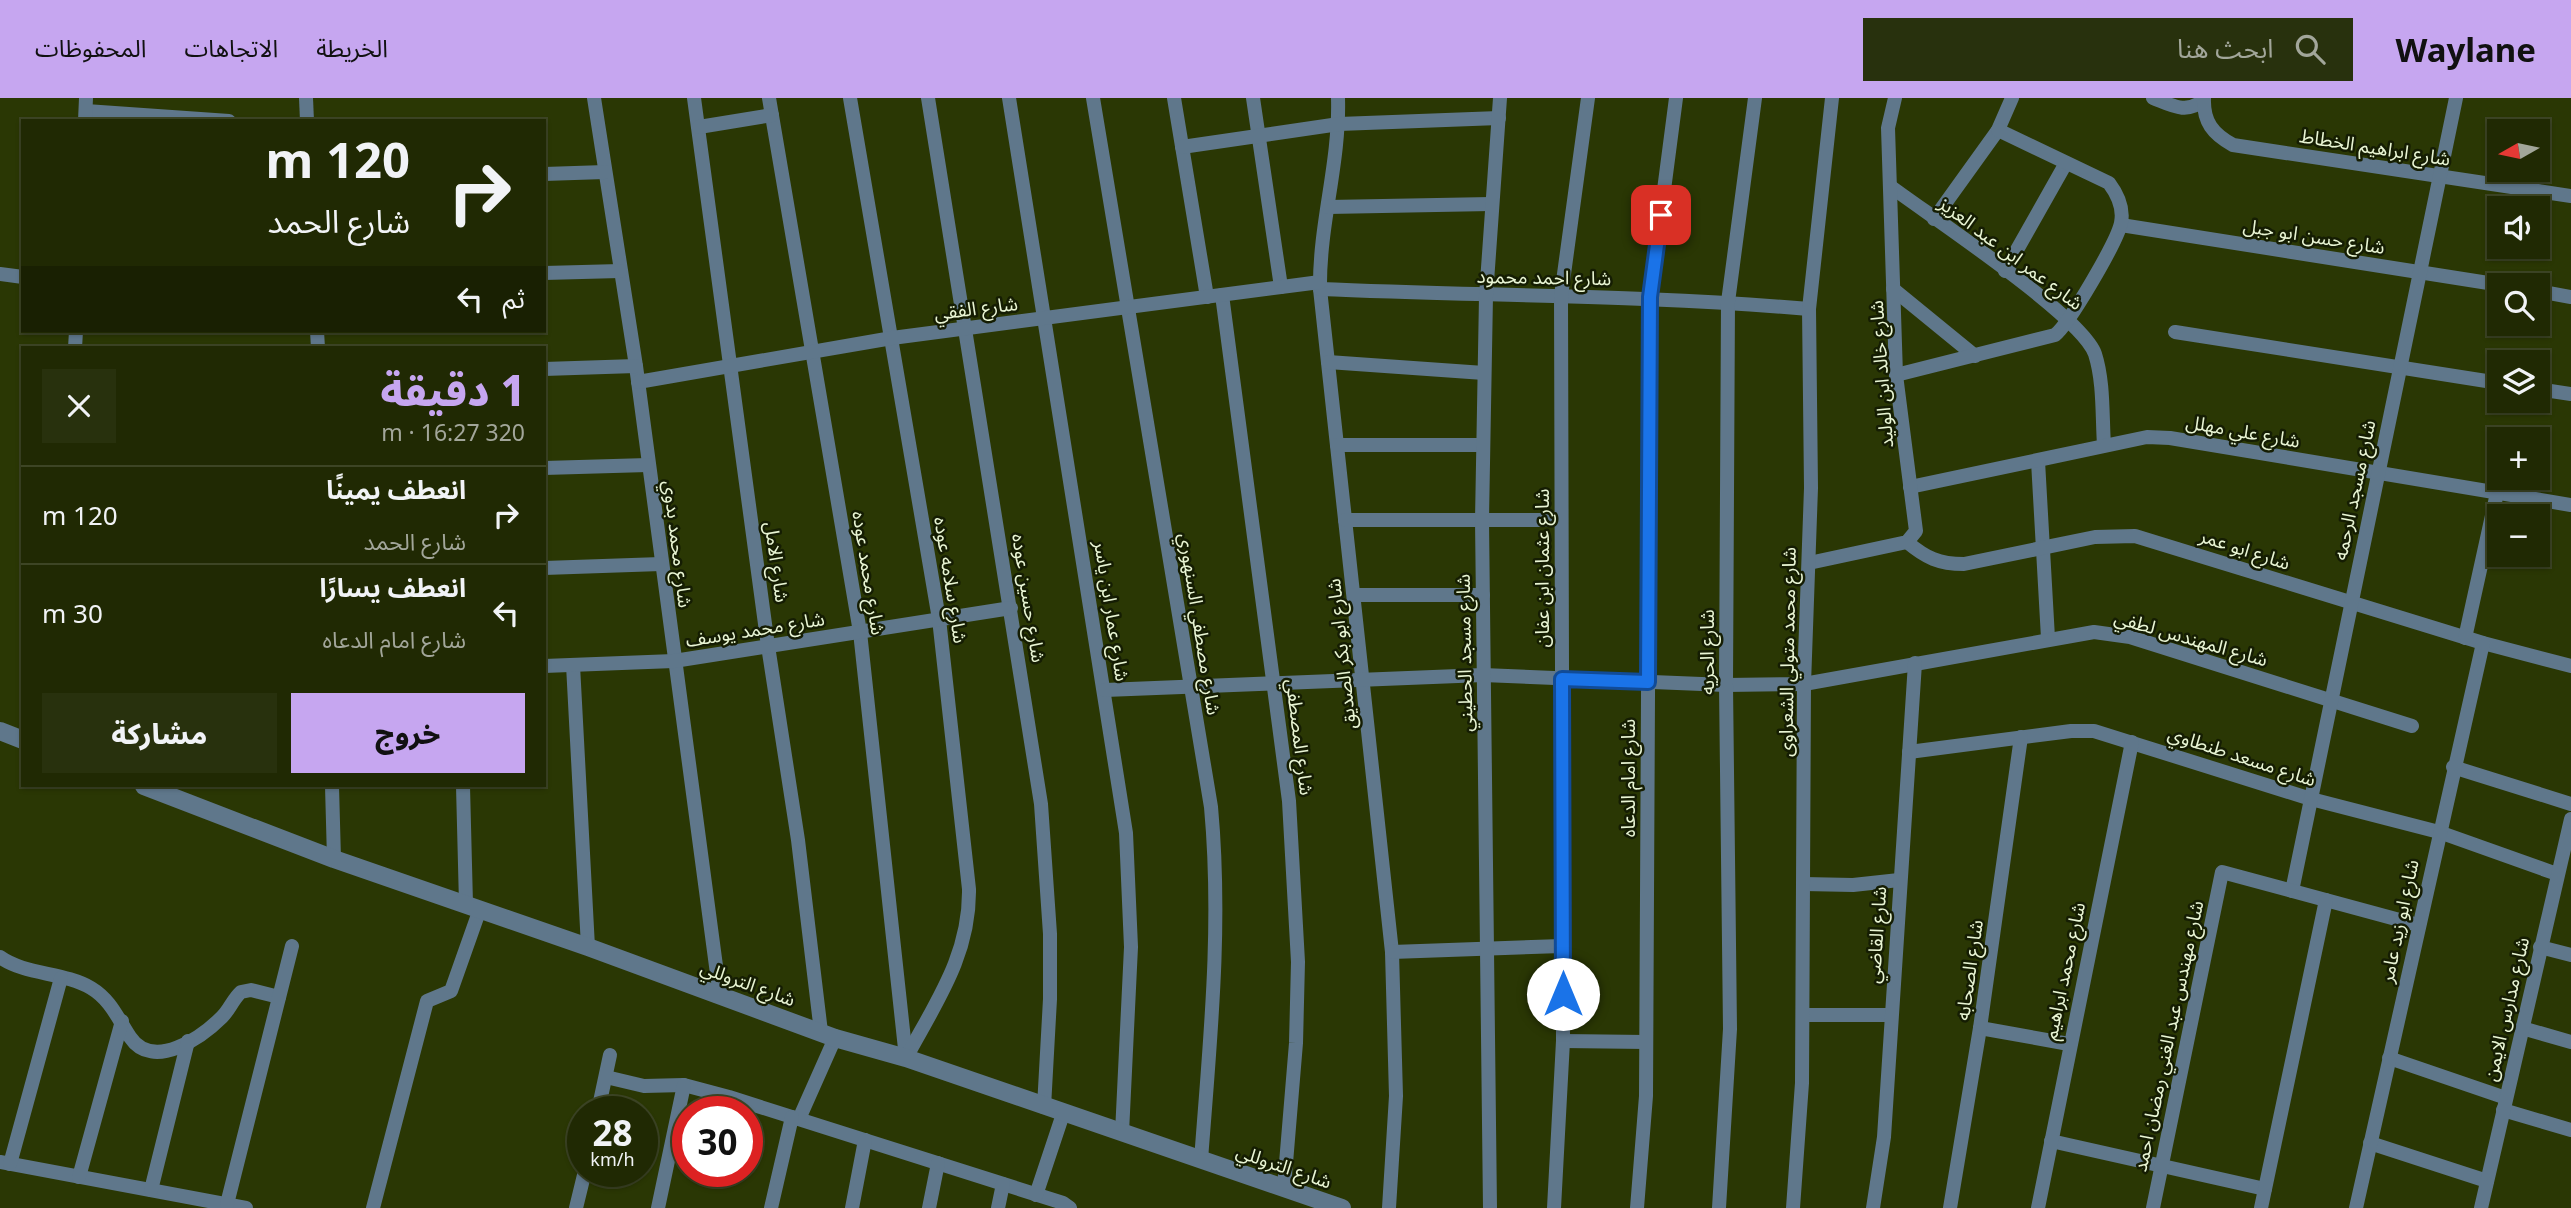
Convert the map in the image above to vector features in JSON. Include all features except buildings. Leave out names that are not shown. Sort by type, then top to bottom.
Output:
[{"type":"street","points":[[306,98],[307,119]]},
{"type":"street","name":"شارع محمد بدوي","points":[[594,98],[636,366],[720,996]]},
{"type":"street","name":"شارع الامل","points":[[694,98],[768,646],[828,1035]]},
{"type":"street","name":"شارع محمد عوده","points":[[769,98],[860,632],[906,1058]]},
{"type":"street","name":"شارع سلامه عوده","points":[[850,98],[939,619],[970,914],[958,961],[906,1058]]},
{"type":"street","name":"شارع حسين عوده","points":[[928,98],[1041,804],[1047,869],[1050,999],[1044,1107]]},
{"type":"street","name":"شارع عمار ابن ياسر","points":[[1009,98],[1119,776],[1130,890],[1130,1004],[1122,1133]]},
{"type":"street","name":"شارع مصطفي السنهوري","points":[[1094,98],[1211,807],[1217,872],[1218,936],[1201,1160]]},
{"type":"street","points":[[1174,98],[1207,297]]},
{"type":"street","points":[[1254,98],[1281,287]]},
{"type":"street","name":"شارع ابو بكر الصديق","points":[[1338,98],[1339,124],[1320,286],[1392,952],[1396,1096],[1389,1208]]},
{"type":"street","name":"شارع مسجد الحطيني","points":[[1490,1208],[1482,520],[1486,296],[1500,98]]},
{"type":"street","name":"شارع عثمان ابن عفان","points":[[1554,1208],[1563,1041],[1561,296],[1588,98]]},
{"type":"street","name":"شارع امام الدعاه","points":[[1637,1208],[1643,1151],[1646,1042],[1650,297],[1676,98]]},
{"type":"street","name":"شارع الحريه","points":[[1719,1208],[1730,1029],[1726,685],[1728,302],[1755,98]]},
{"type":"street","name":"شارع محمد متولي الشعراوى","points":[[1793,1208],[1801,1097],[1803,1015],[1809,309],[1832,98]]},
{"type":"street","name":"شارع خالد ابن الوليد","points":[[1895,98],[1888,128],[1896,376],[1916,531],[1907,542]]},
{"type":"street","points":[[1934,219],[1998,130],[2012,98]]},
{"type":"street","points":[[2153,98],[2186,109],[2196,107],[2204,99]]},
{"type":"street","name":"شارع مسجد الرحمه","points":[[2292,891],[2456,98]]},
{"type":"street","name":"شارع ابراهيم الخطاط","points":[[2204,99],[2206,120],[2216,136],[2233,145],[2571,197]]},
{"type":"street","points":[[86,110],[203,119]]},
{"type":"street","points":[[699,127],[772,115]]},
{"type":"street","points":[[1182,147],[1339,124],[1499,118]]},
{"type":"street","points":[[1896,376],[2055,335],[2069,320],[2121,225],[2118,195],[2109,183],[1998,130]]},
{"type":"street","points":[[2005,271],[2066,163]]},
{"type":"street","points":[[546,174],[605,172]]},
{"type":"street","name":"شارع عمر ابن عبد العزيز","points":[[1890,186],[2069,320],[2084,335],[2095,354],[2104,445]]},
{"type":"street","points":[[1328,207],[1491,204]]},
{"type":"street","name":"شارع حسن ابو جبل","points":[[2121,225],[2487,283]]},
{"type":"street","points":[[546,273],[620,271]]},
{"type":"street","points":[[0,274],[21,277]]},
{"type":"street","name":"شارع الفقي","points":[[638,382],[892,338],[1281,287],[1320,286]]},
{"type":"street","name":"شارع احمد محمود","points":[[1320,286],[1486,296],[1650,297],[1809,309]]},
{"type":"street","points":[[1894,289],[1975,356]]},
{"type":"street","points":[[2550,293],[2571,297]]},
{"type":"street","name":"شارع المصطفي","points":[[1222,295],[1289,801],[1298,962],[1296,1043],[1284,1187]]},
{"type":"street","points":[[2175,332],[2487,381]]},
{"type":"street","points":[[1328,362],[1484,373]]},
{"type":"street","points":[[546,369],[636,366]]},
{"type":"street","points":[[2550,391],[2571,394]]},
{"type":"street","name":"شارع علي مهلل","points":[[1910,487],[2147,437],[2170,438],[2571,505]]},
{"type":"street","points":[[1337,445],[1483,445]]},
{"type":"street","points":[[2038,461],[2048,638]]},
{"type":"street","points":[[546,468],[648,465]]},
{"type":"street","points":[[2465,638],[2497,493]]},
{"type":"street","points":[[1345,520],[1561,520]]},
{"type":"street","name":"شارع ابو عمر","points":[[1907,542],[1923,556],[1942,564],[1964,564],[2095,537],[2135,536],[2465,638],[2571,666]]},
{"type":"street","points":[[1808,563],[1907,542]]},
{"type":"street","points":[[546,568],[662,564]]},
{"type":"street","points":[[1354,596],[1483,595]]},
{"type":"street","name":"شارع محمد يوسف","points":[[546,666],[674,661],[1011,608]]},
{"type":"street","name":"شارع المهندس لطفي","points":[[1105,690],[1483,675],[1726,685],[1804,684],[2048,638],[2094,632],[2130,637],[2412,726]]},
{"type":"street","name":"شارع ابو زيد عامر","points":[[2356,1208],[2483,643]]},
{"type":"street","name":"شارع القاضي","points":[[1873,1208],[1884,1137],[1915,663]]},
{"type":"street","points":[[573,665],[588,947]]},
{"type":"street","name":"شارع مسعد طنطاوي","points":[[1909,752],[2082,730],[2132,741],[2311,799],[2563,866]]},
{"type":"street","points":[[0,731],[21,739]]},
{"type":"street","name":"شارع الصحابه","points":[[1950,1208],[1980,1028],[2021,737]]},
{"type":"street","name":"شارع محمد ابراهيم","points":[[2038,1208],[2132,741]]},
{"type":"street","points":[[2453,767],[2571,804]]},
{"type":"street","name":"شارع التروللي","points":[[147,787],[334,859],[473,906],[828,1035],[906,1058],[1342,1208]]},
{"type":"street","points":[[332,787],[334,859]]},
{"type":"street","points":[[373,1208],[427,1002],[451,991],[473,906],[463,787]]},
{"type":"street","name":"شارع مدارس الايمن","points":[[2481,1208],[2540,947],[2563,866],[2571,819]]},
{"type":"street","name":"شارع مهندس عبد الغني رمضان احمد","points":[[2153,1208],[2222,872],[2292,891]]},
{"type":"street","points":[[1804,884],[1853,885],[1899,880]]},
{"type":"street","points":[[2292,891],[2418,925]]},
{"type":"street","points":[[2261,1208],[2326,900]]},
{"type":"street","points":[[226,1204],[292,946]]},
{"type":"street","points":[[1392,952],[1562,946]]},
{"type":"street","points":[[2540,947],[2571,955]]},
{"type":"street","points":[[0,957],[95,991],[113,1008],[132,1040],[149,1052],[170,1052],[188,1041],[220,1018],[241,992],[251,990],[279,997]]},
{"type":"street","points":[[61,978],[5,1163],[151,1190],[205,1204],[246,1208]]},
{"type":"street","points":[[1803,1015],[1890,1015]]},
{"type":"street","points":[[79,1177],[122,1021]]},
{"type":"street","points":[[1980,1028],[2069,1044]]},
{"type":"street","points":[[2522,1028],[2571,1042]]},
{"type":"street","points":[[771,1208],[796,1118],[828,1035]]},
{"type":"street","points":[[151,1190],[188,1041]]},
{"type":"street","points":[[1563,1041],[1646,1042]]},
{"type":"street","points":[[602,1096],[610,1055]]},
{"type":"street","points":[[2389,1058],[2571,1130]]},
{"type":"street","points":[[606,1077],[644,1086],[684,1084],[1067,1204],[1070,1208]]},
{"type":"street","points":[[658,1208],[684,1084]]},
{"type":"street","points":[[1036,1195],[1063,1114]]},
{"type":"street","points":[[852,1208],[865,1140]]},
{"type":"street","points":[[2051,1140],[2264,1189]]},
{"type":"street","points":[[2370,1143],[2487,1181]]},
{"type":"street","points":[[929,1208],[938,1163]]},
{"type":"street","points":[[998,1208],[1003,1184]]},
{"type":"street","points":[[576,1208],[581,1187]]},
{"type":"route","points":[[1563,994],[1562,679],[1648,682],[1650,297],[1661,215]]}]
